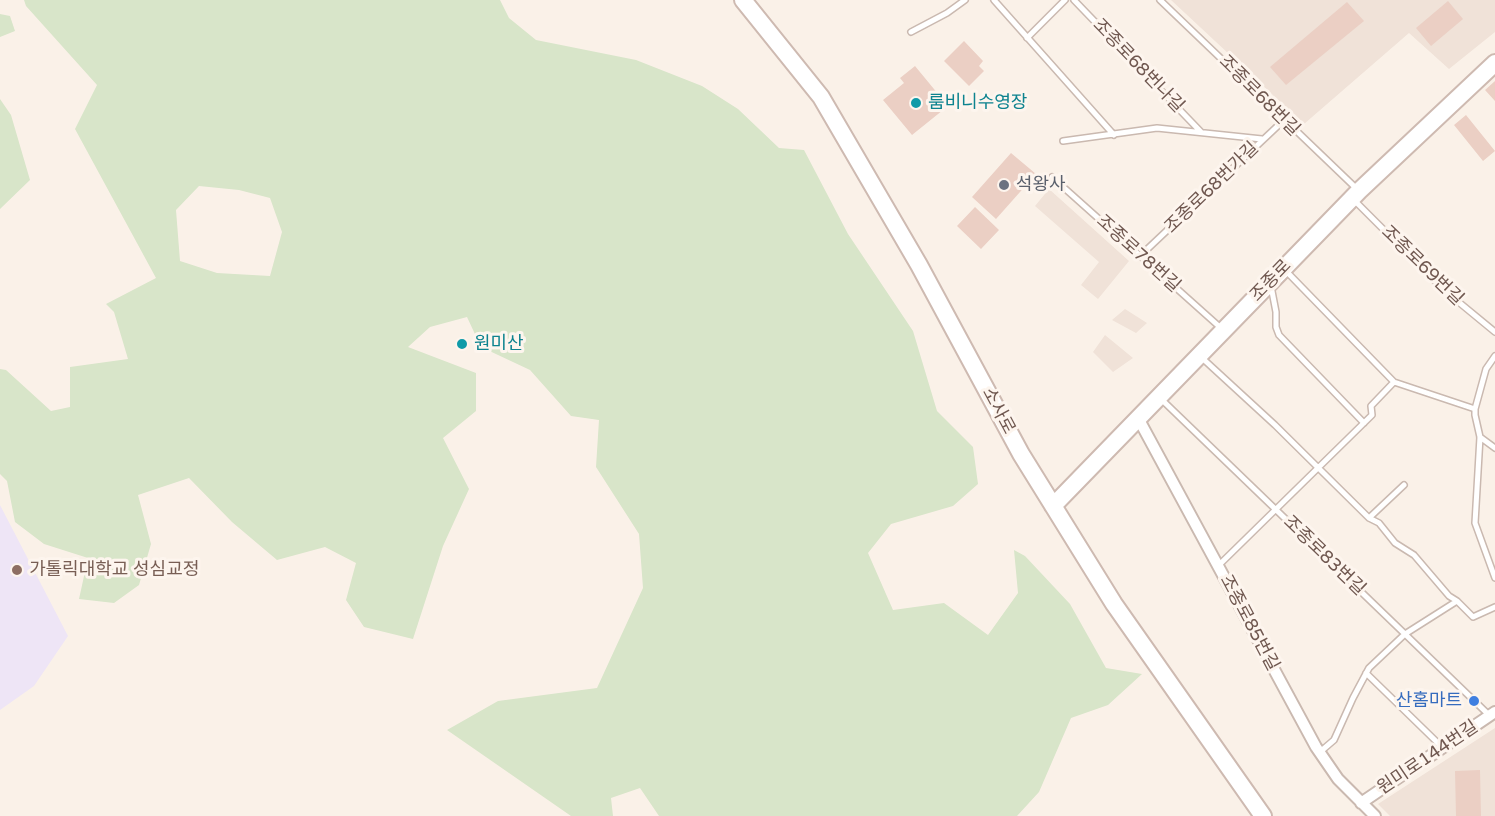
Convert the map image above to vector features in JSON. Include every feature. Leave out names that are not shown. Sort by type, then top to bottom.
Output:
[{"type":"street","name":"소사로","points":[[743,0],[821,97],[920,265],[1021,454],[1114,604],[1263,816]]},
{"type":"street","name":"조종로","points":[[1053,506],[1355,194],[1495,63]]},
{"type":"street","name":"조종로85번길","points":[[1138,418],[1320,752],[1338,779],[1375,816]]},
{"type":"street","name":"원미로144번길","points":[[1361,803],[1493,714]]},
{"type":"lane","points":[[911,32],[947,13],[965,0]]},
{"type":"lane","points":[[994,0],[1114,135]]},
{"type":"lane","points":[[1027,38],[1065,0]]},
{"type":"lane","name":"조종로68번나길","points":[[1074,0],[1201,132]]},
{"type":"lane","name":"조종로68번길","points":[[1160,0],[1284,120],[1355,194]]},
{"type":"lane","name":"조종로68번가길","points":[[1140,256],[1284,120]]},
{"type":"lane","points":[[1063,141],[1157,128],[1262,139]]},
{"type":"lane","name":"조종로78번길","points":[[1052,177],[1223,330]]},
{"type":"lane","name":"조종로69번길","points":[[1355,194],[1444,290],[1495,332]]},
{"type":"lane","points":[[1283,268],[1394,382],[1475,409]]},
{"type":"lane","points":[[1270,282],[1279,335],[1364,423]]},
{"type":"lane","points":[[1199,355],[1275,425],[1369,518],[1379,523],[1395,543],[1414,555],[1449,596],[1473,617],[1495,607]]},
{"type":"lane","points":[[1495,356],[1486,369],[1475,409],[1480,437],[1475,523],[1495,578]]},
{"type":"lane","points":[[1218,566],[1372,415],[1371,406],[1394,382]]},
{"type":"lane","name":"조종로83번길","points":[[1159,397],[1405,634],[1493,714]]},
{"type":"lane","points":[[1480,437],[1495,448]]},
{"type":"lane","points":[[1369,518],[1404,485]]},
{"type":"lane","points":[[1320,752],[1334,741],[1369,668],[1405,634],[1457,601]]},
{"type":"lane","points":[[1366,673],[1443,748]]},
{"type":"shaded area","points":[[1171,0],[1495,0],[1495,32],[1449,69],[1409,33],[1304,124]]},
{"type":"shaded area","points":[[1049,189],[1129,261],[1098,299],[1081,285],[1099,262],[1035,206]]},
{"type":"shaded area","points":[[1125,309],[1147,323],[1136,333],[1112,320]]},
{"type":"shaded area","points":[[1105,335],[1133,358],[1113,372],[1093,352]]},
{"type":"shaded area","name":"가톨릭대학교 성심교정","points":[[0,505],[68,636],[34,686],[0,710]]},
{"type":"shaded area","points":[[1495,728],[1495,816],[1390,816],[1378,804]]},
{"type":"green space","points":[[24,0],[500,0],[509,18],[536,40],[636,60],[702,86],[738,109],[779,148],[804,150],[848,234],[913,331],[937,411],[973,447],[978,484],[953,506],[891,524],[868,553],[893,610],[944,603],[988,635],[1018,593],[1014,550],[1025,556],[1070,604],[1106,668],[1142,674],[1108,705],[1071,718],[1039,792],[1017,816],[659,816],[640,788],[611,798],[613,816],[571,816],[447,730],[498,701],[597,688],[643,588],[639,534],[596,467],[599,420],[571,416],[530,370],[481,347],[467,317],[430,327],[408,347],[476,373],[476,411],[443,438],[469,489],[443,546],[413,639],[364,627],[346,600],[356,563],[325,547],[277,560],[232,522],[189,478],[138,495],[151,544],[139,585],[114,603],[79,599],[88,558],[44,544],[15,522],[7,481],[0,474],[0,369],[6,370],[51,411],[70,407],[70,367],[128,359],[114,312],[106,304],[156,278],[75,129],[97,85],[26,6]],"holes":[[[199,186],[239,190],[270,198],[282,232],[270,276],[217,273],[180,261],[176,210]]]},
{"type":"green space","points":[[0,14],[10,16],[15,31],[0,37]]},
{"type":"green space","points":[[0,99],[11,115],[30,180],[0,209]]},
{"type":"building","points":[[1448,1],[1463,19],[1431,46],[1416,28]]},
{"type":"building","points":[[1347,2],[1364,21],[1286,85],[1270,67]]},
{"type":"building","points":[[964,41],[983,61],[979,66],[984,71],[969,86],[944,61]]},
{"type":"building","name":"룸비니수영장","points":[[915,66],[948,106],[912,135],[883,100],[904,83],[900,78]]},
{"type":"building","points":[[1495,81],[1495,101],[1485,90]]},
{"type":"building","points":[[1466,115],[1495,151],[1483,161],[1454,125]]},
{"type":"building","name":"석왕사","points":[[1011,153],[1036,174],[996,219],[972,197]]},
{"type":"building","name":"석왕사","points":[[975,207],[999,230],[981,249],[957,226]]},
{"type":"building","points":[[1480,770],[1481,816],[1456,816],[1455,771]]},
{"type":"place","name":"룸비니수영장","points":[[916,103]]},
{"type":"place","name":"석왕사","points":[[1004,185]]},
{"type":"place","name":"원미산","points":[[462,344]]},
{"type":"place","name":"가톨릭대학교 성심교정","points":[[17,570]]},
{"type":"place","name":"산홈마트","points":[[1474,701]]}]
